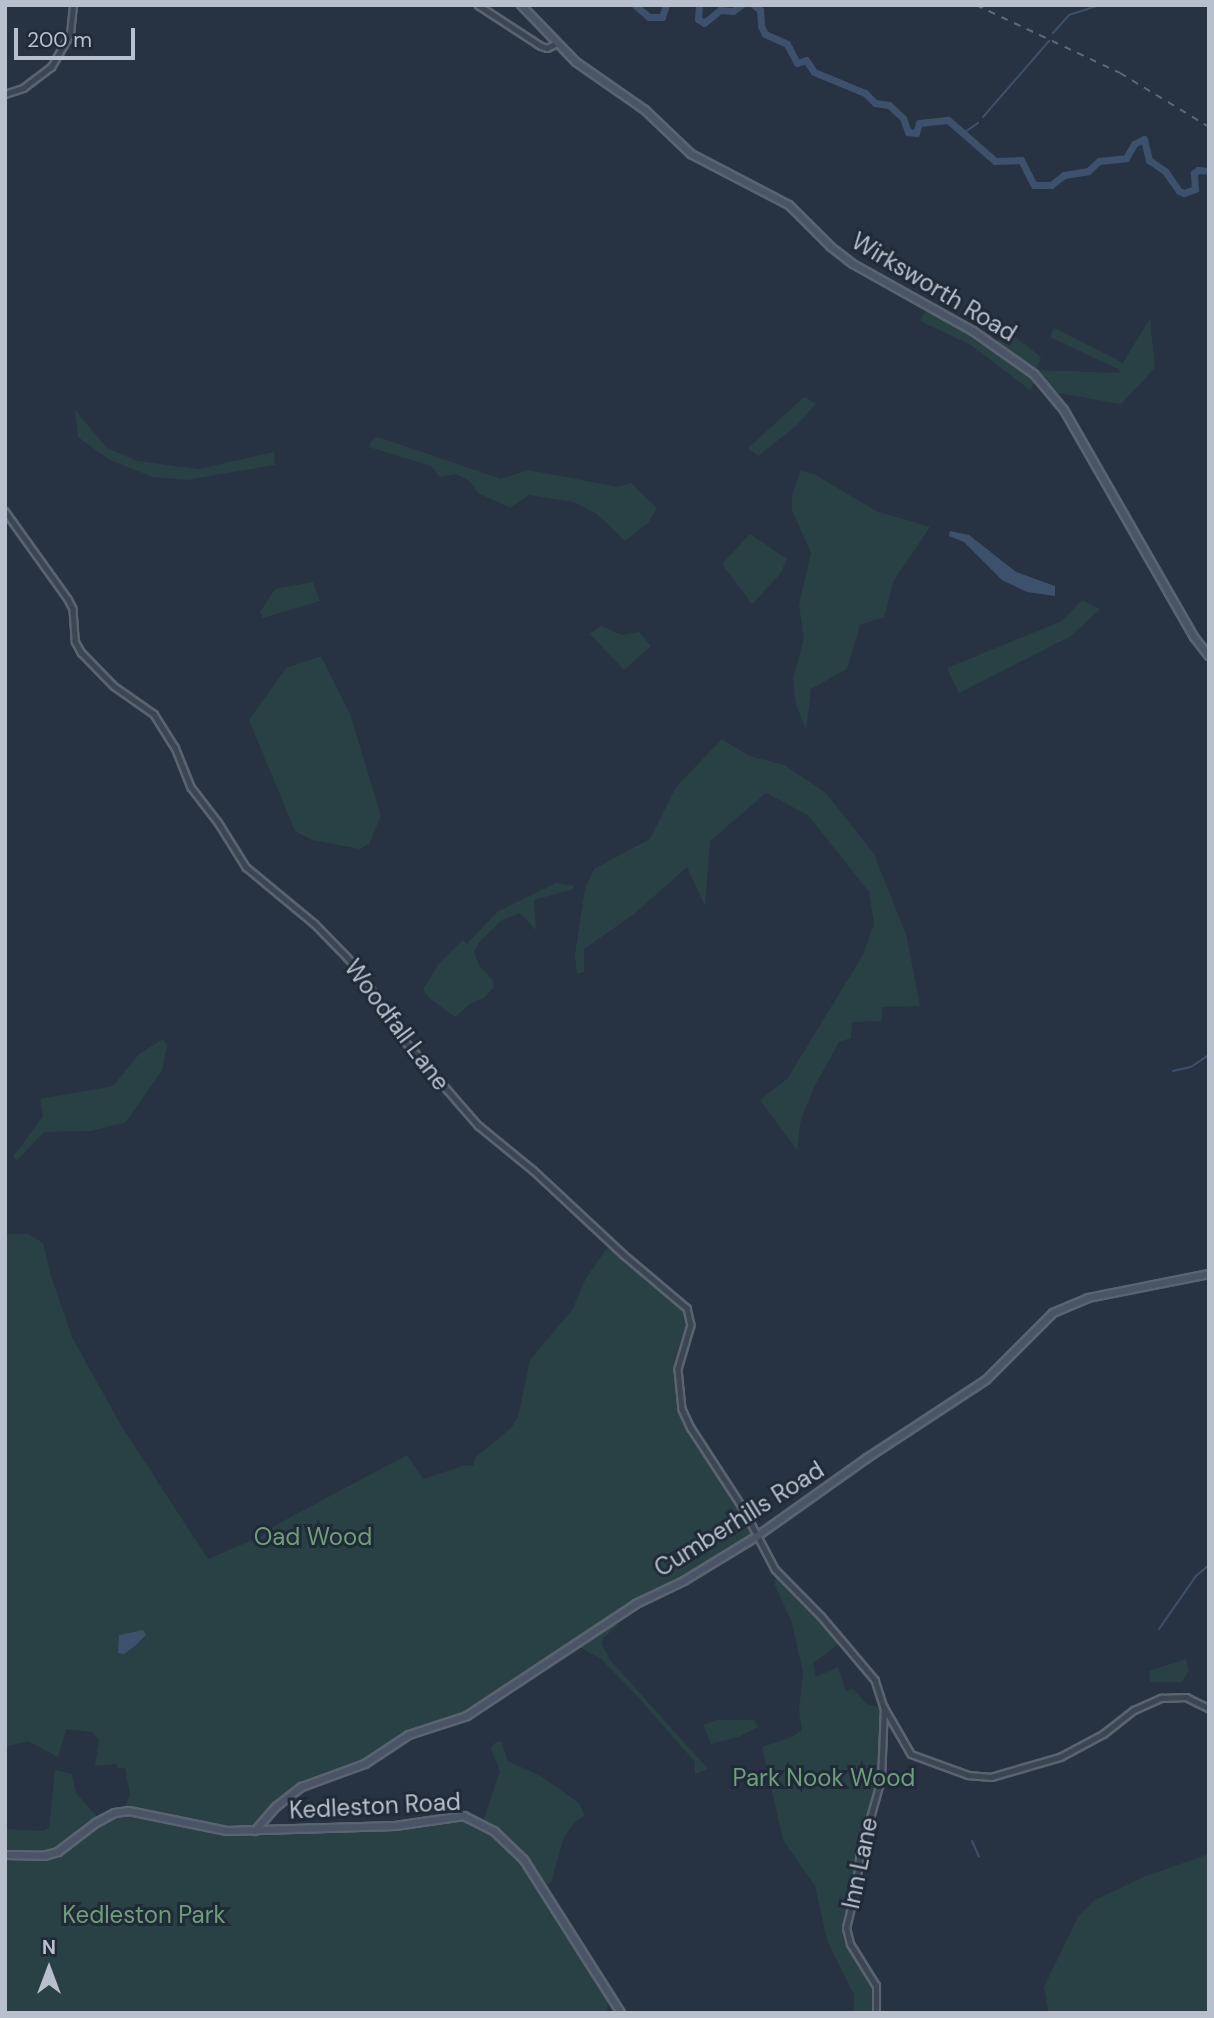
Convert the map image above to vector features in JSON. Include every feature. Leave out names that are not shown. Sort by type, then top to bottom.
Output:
[{"type":"street","points":[[5,94],[40,77],[56,60],[70,34],[73,5]]},
{"type":"street","points":[[478,5],[541,46],[547,48],[557,43]]},
{"type":"street","name":"Wirksworth Road","points":[[521,5],[576,62],[645,110],[691,154],[789,205],[831,247],[853,264],[973,331],[1034,374],[1064,410],[1194,638],[1209,656]]},
{"type":"street","name":"Woodfall Lane","points":[[5,511],[68,599],[73,609],[75,641],[81,652],[114,686],[153,714],[175,747],[191,787],[218,822],[246,867],[314,924],[360,971],[398,1034],[478,1125],[533,1170],[623,1254],[687,1308],[691,1325],[678,1362],[682,1409],[691,1428],[743,1508],[775,1569],[812,1606],[875,1680],[884,1707],[911,1754],[979,1777],[1005,1774],[1060,1757],[1103,1734],[1135,1710],[1161,1698],[1186,1697],[1209,1708]]},
{"type":"street","name":"Cumberhills Road","points":[[255,1831],[276,1807],[302,1787],[365,1764],[409,1735],[467,1716],[636,1604],[684,1581],[756,1537],[876,1452],[986,1380],[1053,1313],[1088,1298],[1209,1275]]},
{"type":"street","name":"Inn Lane","points":[[876,2013],[876,1986],[850,1944],[846,1928],[859,1857],[881,1779],[884,1707]]},
{"type":"street","name":"Kedleston Road","points":[[5,1855],[44,1856],[58,1852],[96,1823],[115,1813],[129,1811],[142,1811],[205,1828],[255,1831],[413,1824],[457,1815],[475,1821],[502,1838],[524,1860],[621,2013]]},
{"type":"green space","points":[[928,308],[962,327],[1018,366],[1035,381],[1030,390],[971,345],[920,321]]},
{"type":"green space","points":[[1150,318],[1155,368],[1121,404],[1058,393],[1035,370],[997,342],[1006,330],[1041,357],[1036,370],[1119,373],[1120,370],[1050,337],[1054,328],[1123,363]]},
{"type":"green space","points":[[804,397],[816,404],[795,427],[758,456],[748,448]]},
{"type":"green space","points":[[75,410],[107,448],[137,461],[199,469],[274,452],[275,465],[187,480],[153,477],[110,460],[78,437]]},
{"type":"green space","points":[[378,437],[501,479],[528,470],[619,487],[631,483],[657,508],[648,523],[625,541],[597,514],[574,502],[529,495],[510,508],[478,493],[470,481],[456,474],[440,477],[431,466],[369,447],[371,441]]},
{"type":"green space","points":[[800,471],[814,474],[876,511],[930,527],[894,580],[884,617],[860,625],[847,669],[811,689],[806,730],[796,705],[793,679],[804,638],[799,605],[811,553],[792,510],[792,496]]},
{"type":"green space","points":[[750,534],[787,559],[780,574],[752,604],[722,564]]},
{"type":"green space","points":[[313,582],[320,601],[263,618],[260,612],[275,589]]},
{"type":"green space","points":[[1082,600],[1100,609],[1071,636],[959,693],[947,668],[1062,621]]},
{"type":"green space","points":[[601,626],[622,635],[639,632],[651,646],[624,670],[590,634]]},
{"type":"green space","points":[[321,656],[350,714],[381,816],[369,844],[360,849],[312,840],[295,831],[249,720],[286,668]]},
{"type":"green space","points":[[722,739],[749,756],[784,765],[825,792],[874,854],[906,934],[920,1006],[882,1007],[881,1021],[852,1022],[851,1038],[839,1042],[814,1087],[801,1119],[797,1150],[760,1100],[787,1079],[863,955],[874,924],[869,892],[808,815],[766,793],[710,841],[705,906],[687,867],[634,914],[584,949],[584,972],[577,974],[575,954],[585,889],[594,869],[650,839],[676,787]]},
{"type":"green space","points":[[556,883],[574,886],[573,889],[534,900],[536,930],[520,913],[502,920],[479,942],[474,952],[480,967],[493,980],[493,988],[485,997],[470,1004],[455,1017],[430,999],[423,989],[438,965],[463,940],[467,944],[497,912]]},
{"type":"green space","points":[[163,1039],[167,1045],[162,1070],[126,1122],[91,1131],[44,1132],[17,1160],[13,1157],[43,1116],[40,1099],[113,1086],[139,1054]]},
{"type":"green space","name":"Oad Wood","points":[[5,1234],[28,1234],[43,1243],[72,1337],[122,1427],[208,1559],[262,1536],[274,1526],[407,1455],[423,1479],[466,1465],[473,1466],[476,1457],[511,1428],[518,1417],[530,1360],[572,1310],[586,1278],[608,1247],[682,1305],[688,1321],[676,1361],[680,1408],[690,1430],[745,1515],[752,1535],[693,1574],[655,1593],[471,1712],[426,1728],[366,1760],[314,1781],[278,1803],[249,1829],[185,1823],[144,1810],[123,1810],[130,1795],[125,1768],[117,1768],[117,1764],[95,1766],[99,1740],[92,1732],[66,1729],[58,1757],[28,1741],[5,1747]]},
{"type":"green space","name":"Park Nook Wood","points":[[777,1575],[840,1643],[813,1663],[816,1677],[838,1667],[846,1691],[853,1689],[867,1704],[881,1708],[883,1757],[880,1779],[861,1838],[842,1935],[875,1988],[874,2013],[854,2013],[854,1995],[827,1940],[815,1886],[783,1840],[762,1747],[792,1737],[802,1730],[799,1711],[803,1672],[792,1623],[774,1583]]},
{"type":"green space","points":[[614,1623],[618,1625],[603,1638],[602,1644],[610,1660],[708,1769],[695,1774],[695,1762],[638,1697],[601,1659],[578,1646]]},
{"type":"green space","points":[[1186,1659],[1189,1670],[1182,1682],[1150,1682],[1149,1671]]},
{"type":"green space","points":[[717,1720],[754,1720],[758,1727],[738,1737],[711,1744],[703,1725]]},
{"type":"green space","points":[[501,1741],[508,1761],[542,1777],[579,1803],[585,1816],[575,1822],[564,1837],[551,1882],[546,1886],[511,1841],[484,1819],[500,1771],[491,1749],[493,1744]]},
{"type":"green space","points":[[55,1770],[72,1774],[76,1793],[98,1818],[51,1851],[5,1852],[5,1829],[43,1831],[49,1828]]},
{"type":"green space","name":"Kedleston Park","points":[[127,1813],[203,1830],[243,1834],[411,1827],[450,1818],[473,1822],[505,1844],[526,1869],[608,1999],[607,2013],[5,2013],[5,1858],[43,1859],[60,1855],[90,1830]]},
{"type":"green space","points":[[1209,1854],[1209,2013],[1049,2013],[1044,1987],[1078,1917],[1095,1900],[1146,1876]]},
{"type":"water","points":[[950,531],[969,535],[1016,572],[1055,586],[1055,596],[1027,592],[1002,580],[964,542],[949,536]]},
{"type":"water","points":[[143,1630],[146,1635],[136,1645],[124,1654],[118,1653],[119,1635]]},
{"type":"waterway","points":[[635,5],[649,17],[662,17],[666,5]]},
{"type":"waterway","points":[[699,5],[698,19],[704,23],[720,10],[733,11],[741,5]]},
{"type":"waterway","points":[[754,5],[760,10],[761,26],[765,34],[787,44],[797,63],[806,60],[814,72],[865,93],[875,103],[889,105],[903,118],[908,132],[916,133],[919,123],[948,120],[995,161],[1021,160],[1034,185],[1051,185],[1064,175],[1088,171],[1099,161],[1126,158],[1134,144],[1144,139],[1149,160],[1165,171],[1179,191],[1184,193],[1195,189],[1194,173],[1198,170],[1209,171]]},
{"type":"waterway","points":[[1053,33],[1069,15],[1099,5]]},
{"type":"waterway","points":[[1100,5],[1123,5]]},
{"type":"waterway","points":[[983,117],[1049,41]]},
{"type":"waterway","points":[[966,138],[965,132],[978,123]]},
{"type":"waterway","points":[[1173,1071],[1191,1067],[1209,1055]]},
{"type":"waterway","points":[[1159,1629],[1196,1576],[1209,1565]]},
{"type":"waterway","points":[[972,1841],[979,1857]]},
{"type":"railway","points":[[976,5],[1120,73],[1209,127]]}]
